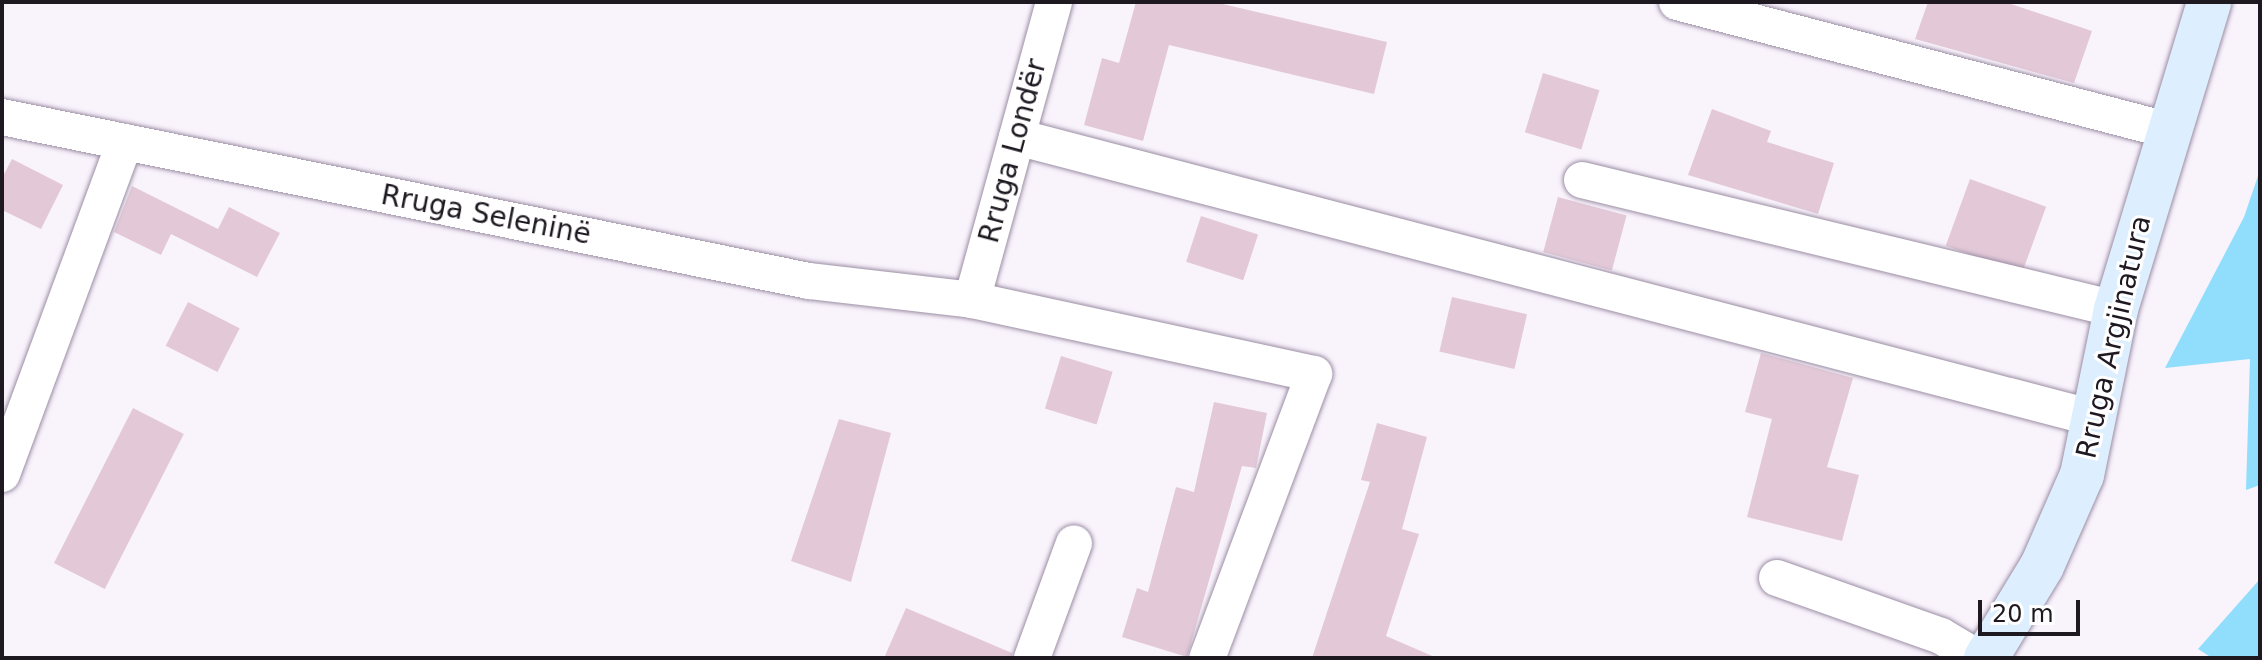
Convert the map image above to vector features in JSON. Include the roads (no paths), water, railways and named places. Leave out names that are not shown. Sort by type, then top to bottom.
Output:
[{"type":"street","name":"Rruga Londër","points":[[972,300],[1054,2]]},
{"type":"street","points":[[1677,2],[2167,130]]},
{"type":"street","name":"Rruga Argjinatura","points":[[1986,658],[2042,566],[2097,419],[2116,309],[2167,130],[2209,2]]},
{"type":"street","name":"Rruga Seleninë","points":[[2,117],[809,281],[972,300],[1314,374],[1207,658]]},
{"type":"street","points":[[1017,137],[2097,419]]},
{"type":"street","points":[[2,474],[125,142]]},
{"type":"street","points":[[1582,180],[2116,309]]},
{"type":"street","points":[[1032,658],[1074,543]]},
{"type":"street","points":[[1777,578],[1941,636],[1978,658]]},
{"type":"water","points":[[2260,170],[2260,485],[2246,490],[2250,359],[2165,368],[2244,217]]},
{"type":"water","points":[[2260,579],[2260,658],[2212,658],[2198,649]]}]
